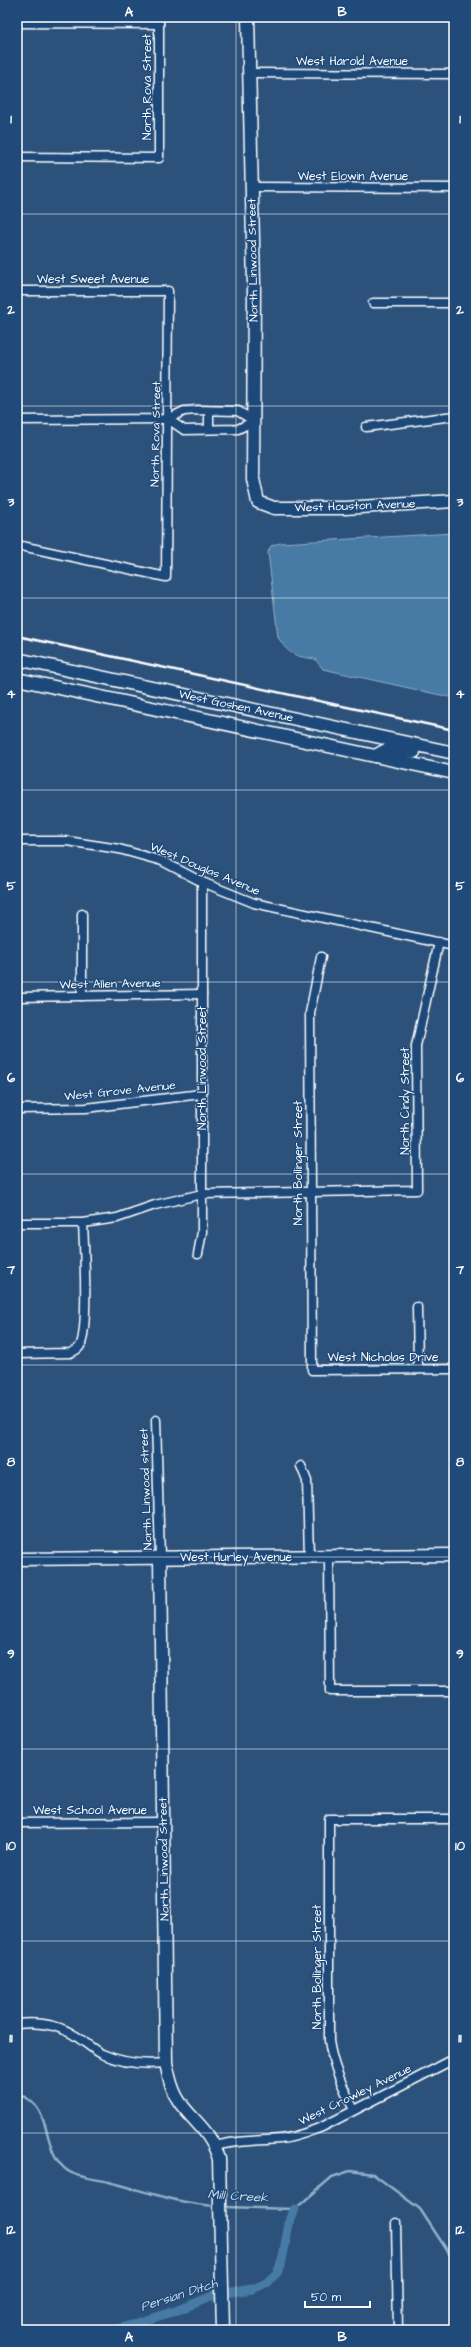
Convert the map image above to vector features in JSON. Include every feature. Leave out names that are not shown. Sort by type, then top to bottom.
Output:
[{"type":"street","name":"North Linwood Street","points":[[248,17],[252,187],[253,479],[258,502]]},
{"type":"street","points":[[17,23],[159,20]]},
{"type":"street","name":"North Rova Street","points":[[17,157],[159,158],[159,20]]},
{"type":"street","name":"West Harold Avenue","points":[[249,73],[454,74]]},
{"type":"street","name":"West Elowin Avenue","points":[[252,187],[454,188]]},
{"type":"street","name":"West Sweet Avenue","points":[[17,291],[168,291]]},
{"type":"street","name":"North Rova Street","points":[[17,545],[166,577],[168,291]]},
{"type":"street","points":[[373,303],[454,303]]},
{"type":"street","points":[[17,420],[168,419],[184,411],[238,411],[254,421]]},
{"type":"street","points":[[209,429],[210,411]]},
{"type":"street","points":[[366,427],[454,416]]},
{"type":"street","points":[[168,419],[184,430],[238,429],[254,421]]},
{"type":"street","name":"West Houston Avenue","points":[[258,502],[274,508],[345,508],[454,500]]},
{"type":"street","name":"West Goshen Avenue","points":[[17,660],[454,753]]},
{"type":"street","name":"West Goshen Avenue","points":[[17,679],[454,773]]},
{"type":"street","points":[[375,756],[386,750],[403,750],[454,762]]},
{"type":"street","name":"West Douglas Avenue","points":[[17,842],[67,841],[119,849],[162,861],[202,882],[254,903],[454,946]]},
{"type":"street","name":"North Linwood Street","points":[[198,1254],[202,1232],[202,882]]},
{"type":"street","points":[[82,914],[82,996]]},
{"type":"street","name":"North Cindy Street","points":[[310,1192],[417,1190],[416,1046],[439,942]]},
{"type":"street","name":"North Bollinger Street","points":[[312,1370],[310,1013],[321,957]]},
{"type":"street","name":"West Allen Avenue","points":[[17,997],[202,994]]},
{"type":"street","name":"West Grove Avenue","points":[[17,1109],[86,1108],[201,1094]]},
{"type":"street","points":[[17,1223],[83,1223],[117,1218],[155,1205],[202,1194],[310,1192]]},
{"type":"street","points":[[17,1354],[70,1353],[77,1350],[81,1345],[84,1309],[83,1223]]},
{"type":"street","points":[[417,1307],[418,1369]]},
{"type":"street","name":"West Nicholas Drive","points":[[312,1370],[454,1369]]},
{"type":"street","name":"North Linwood street","points":[[156,1420],[160,1557]]},
{"type":"street","points":[[301,1466],[307,1481],[309,1556]]},
{"type":"street","name":"West Hurley Avenue","points":[[17,1558],[454,1555]]},
{"type":"street","points":[[329,1556],[330,1692],[454,1692]]},
{"type":"street","name":"North Linwood Street","points":[[160,1557],[166,2063],[173,2090],[180,2103],[208,2133],[220,2159],[223,2330]]},
{"type":"street","name":"North Bollinger Street","points":[[354,2110],[337,2076],[332,2061],[330,2041],[329,1819],[454,1819]]},
{"type":"street","name":"West School Avenue","points":[[17,1823],[163,1822]]},
{"type":"street","points":[[17,2024],[44,2024],[59,2028],[74,2035],[102,2054],[120,2061],[140,2064],[166,2063]]},
{"type":"street","name":"West Crowley Avenue","points":[[215,2146],[231,2142],[281,2139],[300,2136],[454,2059]]},
{"type":"street","points":[[396,2223],[398,2330]]},
{"type":"water","points":[[454,533],[454,698],[323,669],[315,659],[298,656],[290,652],[278,637],[268,552],[271,546],[280,543]]},
{"type":"waterway","name":"Mill Creek","points":[[17,2094],[29,2100],[37,2108],[43,2118],[53,2152],[59,2162],[68,2171],[82,2177],[109,2182],[175,2200],[216,2206]]},
{"type":"waterway","name":"Mill Creek","points":[[223,2207],[295,2209],[332,2177],[350,2171],[373,2174],[420,2209],[454,2261]]},
{"type":"waterway","name":"Persian Ditch","points":[[115,2330],[178,2310],[218,2294],[253,2289],[266,2283],[277,2273],[282,2261],[290,2218],[295,2209]]},
{"type":"railway","points":[[17,636],[454,730]]}]
